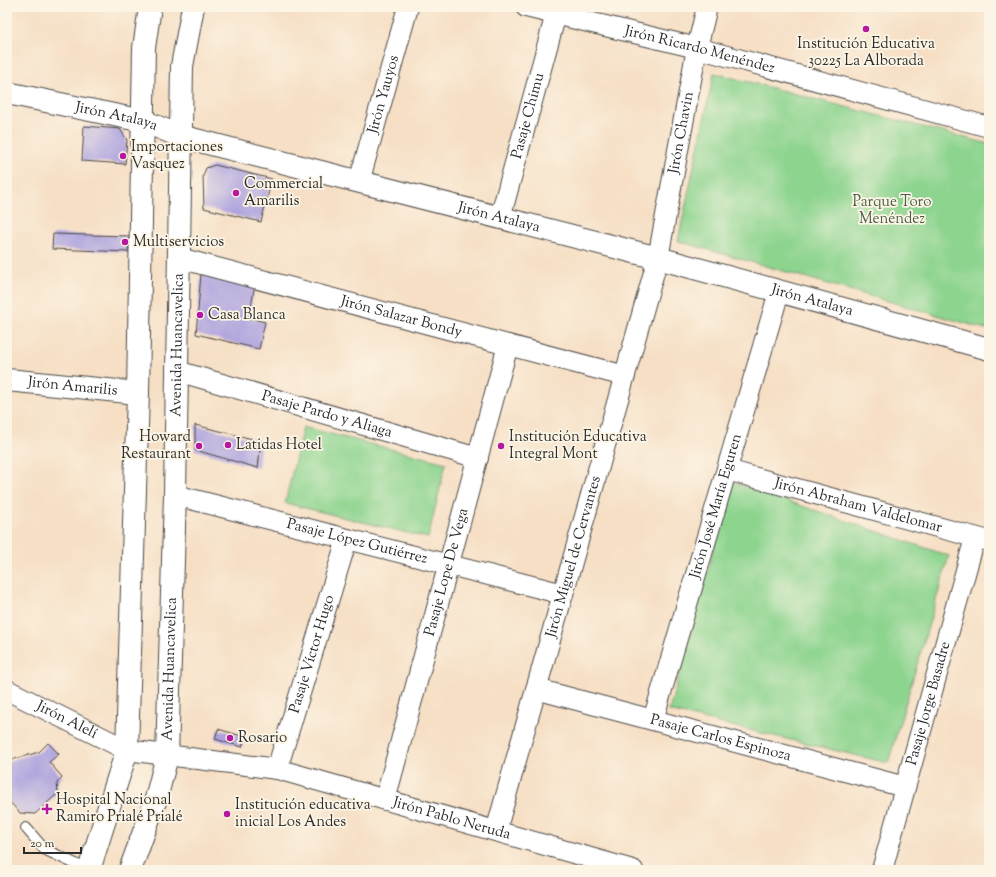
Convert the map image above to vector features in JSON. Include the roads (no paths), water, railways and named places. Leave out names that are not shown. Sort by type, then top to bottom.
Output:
[{"type":"main road","points":[[88,870],[127,750],[138,392],[144,48],[150,7]]},
{"type":"main road","name":"Avenida Huancavelica","points":[[130,870],[156,799],[167,756],[175,495],[182,66],[193,7]]},
{"type":"main road","name":"Jirón Atalaya","points":[[7,93],[143,121],[180,136],[658,258],[989,349]]},
{"type":"main road","name":"Jirón Amarilis","points":[[7,380],[138,392]]},
{"type":"street","name":"Jirón Yauyos","points":[[359,182],[408,7]]},
{"type":"street","name":"Jirón Ricardo Menéndez","points":[[526,7],[698,48],[989,127]]},
{"type":"street","name":"Jirón Chavin","points":[[658,258],[707,7]]},
{"type":"street","name":"Pasaje Chimu","points":[[500,218],[556,14]]},
{"type":"street","name":"Jirón Salazar Bondy","points":[[179,258],[625,376]]},
{"type":"street","name":"Jirón Miguel de Cervantes","points":[[496,831],[658,258]]},
{"type":"street","name":"Jirón José María Eguren","points":[[653,720],[780,292]]},
{"type":"street","name":"Pasaje Lope De Vega","points":[[385,800],[508,345]]},
{"type":"street","name":"Pasaje Pardo y Aliaga","points":[[177,372],[478,458]]},
{"type":"street","name":"Jirón Abraham Valdelomar","points":[[727,470],[982,539]]},
{"type":"street","name":"Pasaje López Gutiérrez","points":[[175,495],[563,594]]},
{"type":"street","name":"Pasaje Víctor Hugo","points":[[277,769],[347,539]]},
{"type":"street","name":"Pasaje Jorge Basadre","points":[[882,870],[905,787],[982,539]]},
{"type":"street","name":"Pasaje Carlos Espinoza","points":[[536,689],[905,787]]},
{"type":"street","name":"Jirón Alelí","points":[[7,690],[127,750]]},
{"type":"street","name":"Jirón Pablo Neruda","points":[[127,750],[277,769],[633,870]]},
{"type":"lane","points":[[26,828],[44,849],[88,870]]},
{"type":"place","name":"Institución Educativa 30225 La Alborada","points":[[866,29]]},
{"type":"place","name":"Importaciones Vasquez","points":[[123,156]]},
{"type":"place","name":"Commercial Amarilis","points":[[236,193]]},
{"type":"place","name":"Multiservicios","points":[[125,242]]},
{"type":"place","name":"Casa Blanca","points":[[200,315]]},
{"type":"place","name":"Latidas Hotel","points":[[228,445]]},
{"type":"place","name":"Howard Restaurant","points":[[199,446]]},
{"type":"place","name":"Institución Educativa Integral Mont","points":[[501,446]]},
{"type":"place","name":"Rosario","points":[[230,738]]},
{"type":"place","name":"Hospital Nacional Ramiro Prialé Prialé","points":[[47,809]]},
{"type":"place","name":"Institución educativa inicial Los Andes","points":[[227,814]]},
{"type":"park label","name":"Parque Toro Menéndez","points":[[892,210]]}]
